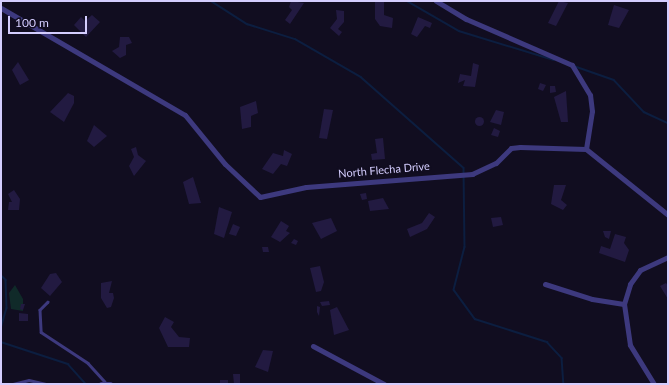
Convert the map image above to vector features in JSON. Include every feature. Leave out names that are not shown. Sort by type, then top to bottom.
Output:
[{"type":"street","points":[[436,1],[466,19],[572,65],[590,95],[592,111],[586,149],[668,215]]},
{"type":"street","name":"North Flecha Drive","points":[[1,8],[185,115],[225,164],[260,197],[298,188],[472,174],[496,163],[511,148],[586,149]]},
{"type":"street","points":[[654,384],[630,345],[624,304],[630,284],[640,270],[668,256]]},
{"type":"street","points":[[545,284],[592,299],[624,304]]},
{"type":"street","points":[[312,346],[384,384]]},
{"type":"lane","points":[[48,302],[40,310],[41,332],[88,363],[105,383]]},
{"type":"lane","points":[[13,384],[29,380],[47,384]]},
{"type":"lane","points":[[54,384],[60,384]]},
{"type":"green space","points":[[15,285],[23,299],[23,311],[11,309],[9,293]]},
{"type":"building","points":[[291,1],[304,3],[290,24],[285,20],[292,10],[289,7]]},
{"type":"building","points":[[375,1],[384,2],[384,15],[393,18],[392,28],[380,26],[375,19]]},
{"type":"building","points":[[559,1],[568,3],[556,26],[548,23]]},
{"type":"building","points":[[614,5],[629,10],[619,28],[608,25]]},
{"type":"building","points":[[336,10],[344,11],[344,22],[338,29],[342,32],[339,36],[330,28],[337,19]]},
{"type":"building","points":[[92,15],[100,22],[86,37],[74,25],[81,17],[85,21]]},
{"type":"building","points":[[418,17],[432,23],[430,28],[425,26],[417,37],[411,34]]},
{"type":"building","points":[[120,37],[129,37],[132,43],[126,45],[126,55],[120,58],[112,51],[119,47]]},
{"type":"building","points":[[18,62],[29,80],[20,85],[12,70]]},
{"type":"building","points":[[473,63],[479,65],[475,87],[463,86],[465,80],[458,83],[460,74],[471,76]]},
{"type":"building","points":[[540,83],[546,85],[543,91],[538,89]]},
{"type":"building","points":[[550,86],[555,86],[556,92],[550,93]]},
{"type":"building","points":[[566,91],[568,122],[561,122],[554,97]]},
{"type":"building","points":[[68,93],[74,96],[74,103],[64,122],[50,112]]},
{"type":"building","points":[[256,101],[258,113],[251,116],[251,127],[242,129],[240,107]]},
{"type":"building","points":[[324,109],[333,110],[327,139],[319,138]]},
{"type":"building","points":[[496,110],[504,112],[501,125],[490,122]]},
{"type":"building","points":[[477,117],[481,117],[483,121],[481,125],[477,125],[475,123],[475,119]]},
{"type":"building","points":[[94,125],[107,136],[94,147],[87,141]]},
{"type":"building","points":[[494,128],[500,131],[498,137],[491,135]]},
{"type":"building","points":[[383,138],[385,159],[372,160],[371,154],[377,153],[375,139]]},
{"type":"building","points":[[136,147],[138,155],[146,161],[134,176],[129,166],[134,157],[131,149]]},
{"type":"building","points":[[284,150],[292,154],[287,166],[281,164],[273,174],[262,169],[273,153],[283,156]]},
{"type":"building","points":[[193,177],[201,203],[189,204],[183,182]]},
{"type":"building","points":[[554,185],[566,185],[561,200],[567,205],[563,210],[551,204]]},
{"type":"building","points":[[14,190],[20,199],[19,210],[8,210],[9,202],[12,202],[8,194]]},
{"type":"building","points":[[366,193],[367,199],[362,200],[360,194]]},
{"type":"building","points":[[383,198],[389,209],[370,211],[368,201]]},
{"type":"building","points":[[219,207],[232,212],[224,238],[214,234]]},
{"type":"building","points":[[429,213],[435,217],[427,229],[410,237],[407,229],[422,223]]},
{"type":"building","points":[[501,217],[503,225],[493,227],[491,218]]},
{"type":"building","points":[[331,218],[337,231],[321,239],[312,223]]},
{"type":"building","points":[[281,221],[289,226],[286,231],[290,233],[280,242],[271,237]]},
{"type":"building","points":[[233,224],[240,227],[236,236],[229,234]]},
{"type":"building","points":[[603,231],[611,231],[609,239],[605,237]]},
{"type":"building","points":[[615,234],[626,237],[624,243],[629,250],[625,262],[599,253],[601,246],[610,249]]},
{"type":"building","points":[[294,239],[298,241],[296,245],[291,243]]},
{"type":"building","points":[[262,247],[268,247],[269,252],[263,252]]},
{"type":"building","points":[[320,266],[324,282],[321,291],[316,292],[310,268]]},
{"type":"building","points":[[56,273],[62,282],[50,296],[41,288],[50,274]]},
{"type":"building","points":[[112,281],[109,293],[113,293],[114,298],[111,307],[107,308],[101,298],[101,283]]},
{"type":"building","points":[[666,283],[668,286],[668,299],[660,286]]},
{"type":"building","points":[[329,301],[330,305],[322,306],[320,302]]},
{"type":"building","points":[[21,304],[25,304],[23,310],[20,309]]},
{"type":"building","points":[[317,306],[320,307],[319,316],[317,312]]},
{"type":"building","points":[[337,307],[349,330],[334,335],[330,310]]},
{"type":"building","points":[[19,313],[28,314],[28,321],[19,321]]},
{"type":"building","points":[[165,317],[174,322],[171,327],[179,337],[190,338],[189,347],[168,347],[159,328]]},
{"type":"building","points":[[263,350],[273,351],[268,372],[255,367]]},
{"type":"building","points":[[233,374],[240,374],[240,383],[234,384]]},
{"type":"building","points":[[220,380],[228,380],[228,384],[220,384]]},
{"type":"waterway","points":[[211,1],[247,24],[295,39],[361,77],[464,168],[465,247],[454,290],[475,319],[547,342],[562,358],[564,384]]},
{"type":"waterway","points":[[407,1],[459,31],[554,60]]},
{"type":"waterway","points":[[574,66],[614,80],[644,112],[668,123]]},
{"type":"waterway","points":[[1,275],[6,280],[7,308],[1,329]]},
{"type":"waterway","points":[[1,342],[68,364],[86,384]]}]
